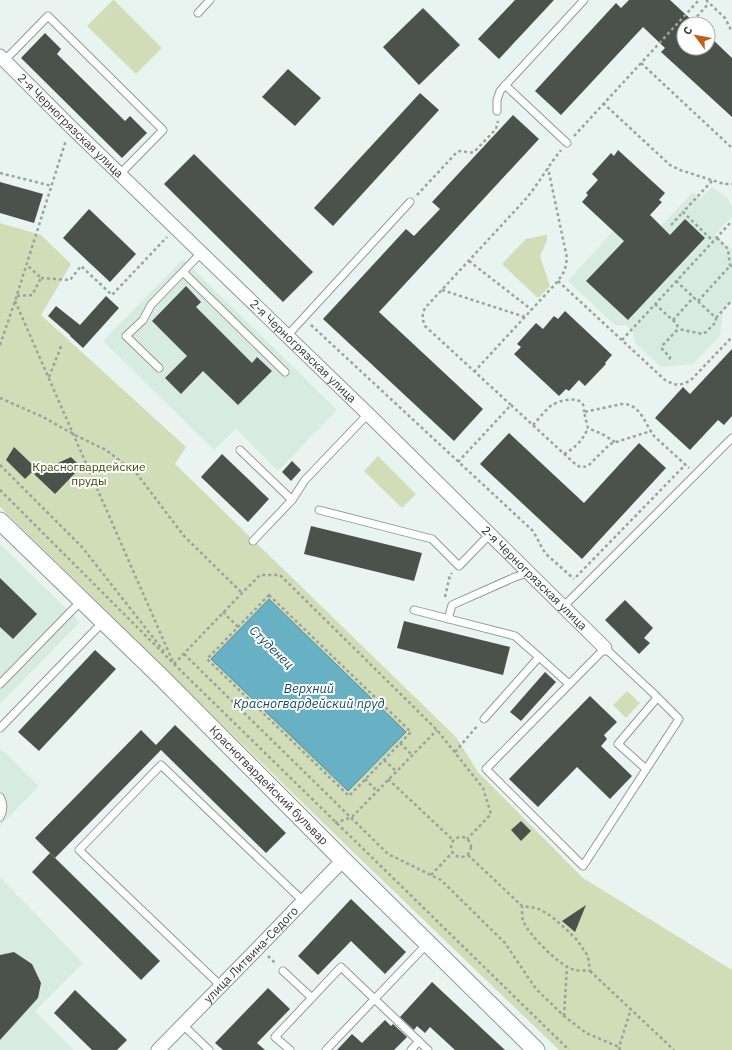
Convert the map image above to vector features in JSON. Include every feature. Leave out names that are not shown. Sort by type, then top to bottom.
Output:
[{"type":"street","name":"2-я Черногрязская улица","points":[[2,58],[368,414],[604,648]]},
{"type":"street","name":"Красногвардейский бульвар","points":[[0,521],[161,677],[343,860],[536,1050]]},
{"type":"street","name":"улица Литвина-Седого","points":[[158,1050],[343,860]]},
{"type":"lane","points":[[198,13],[210,0]]},
{"type":"lane","points":[[497,111],[498,96],[500,91],[584,0]]},
{"type":"lane","points":[[2,58],[48,16],[163,130],[120,174]]},
{"type":"lane","points":[[505,85],[567,143]]},
{"type":"lane","points":[[287,336],[410,202]]},
{"type":"lane","points":[[159,368],[126,336],[143,320],[151,305],[202,253]]},
{"type":"lane","points":[[183,272],[285,372]]},
{"type":"lane","points":[[253,541],[292,500],[305,480],[368,414]]},
{"type":"lane","points":[[563,607],[732,438]]},
{"type":"lane","points":[[240,450],[292,500]]},
{"type":"lane","points":[[318,510],[432,539],[459,566],[490,535]]},
{"type":"lane","points":[[448,619],[452,605],[515,577],[528,573]]},
{"type":"lane","points":[[0,684],[82,600]]},
{"type":"lane","points":[[414,610],[515,636],[569,684]]},
{"type":"lane","points":[[0,728],[104,621]]},
{"type":"lane","points":[[604,648],[679,719],[583,866],[486,769],[569,684],[604,648]]},
{"type":"lane","points":[[484,719],[539,657]]},
{"type":"lane","points":[[646,769],[618,744],[658,698]]},
{"type":"lane","points":[[221,986],[79,850],[161,765],[304,901]]},
{"type":"lane","points":[[0,798],[4,807],[0,817]]},
{"type":"lane","points":[[326,1050],[428,943]]},
{"type":"lane","points":[[290,1050],[275,1037],[341,967],[428,1050]]},
{"type":"lane","points":[[283,971],[312,998]]},
{"type":"lane","points":[[183,1024],[209,1050]]},
{"type":"lane","points":[[410,1050],[419,1041]]},
{"type":"path","points":[[651,431],[608,445],[588,466],[582,468],[578,467],[425,326],[422,315],[423,311],[537,185],[556,156],[567,143],[699,0]]},
{"type":"path","points":[[706,0],[725,18],[732,32]]},
{"type":"path","points":[[697,16],[709,3]]},
{"type":"path","points":[[641,63],[732,148]]},
{"type":"path","points":[[604,103],[670,165],[680,170],[724,184],[732,184]]},
{"type":"path","points":[[417,195],[457,152],[461,150],[471,153],[477,149],[496,129],[498,121],[497,111]]},
{"type":"path","points":[[0,345],[71,126]]},
{"type":"path","points":[[474,372],[558,281],[565,270],[568,258],[548,168]]},
{"type":"path","points":[[0,173],[52,186]]},
{"type":"path","points":[[671,225],[712,180]]},
{"type":"path","points":[[683,212],[713,241]]},
{"type":"path","points":[[622,340],[732,221]]},
{"type":"path","points":[[28,266],[41,278],[70,280],[82,266],[112,295],[168,235]]},
{"type":"path","points":[[698,301],[731,266],[728,249],[717,238]]},
{"type":"path","points":[[469,261],[532,310]]},
{"type":"path","points":[[17,296],[32,295],[41,278]]},
{"type":"path","points":[[558,281],[664,380],[673,384],[679,385],[690,381],[732,337]]},
{"type":"path","points":[[676,281],[716,318]]},
{"type":"path","points":[[442,290],[525,317]]},
{"type":"path","points":[[673,320],[694,297]]},
{"type":"path","points":[[678,329],[701,334],[704,333],[716,322],[716,318],[732,300]]},
{"type":"path","points":[[15,301],[174,664]]},
{"type":"path","points":[[656,304],[673,320],[678,326],[678,329]]},
{"type":"path","points":[[303,318],[532,530],[538,537],[546,554],[574,579],[686,464]]},
{"type":"path","points":[[669,362],[670,357],[662,349],[662,346],[678,329]]},
{"type":"path","points":[[49,377],[62,344]]},
{"type":"path","points":[[0,398],[43,417],[106,450],[137,474],[184,536],[242,593]]},
{"type":"path","points":[[533,426],[549,408],[557,403],[578,400],[583,406],[588,428],[580,442],[564,454]]},
{"type":"path","points":[[584,412],[622,404],[632,406],[640,414],[651,431],[696,474]]},
{"type":"path","points":[[458,462],[511,405]]},
{"type":"path","points":[[588,428],[608,437],[615,442]]},
{"type":"path","points":[[0,465],[82,547],[174,664]]},
{"type":"path","points":[[0,490],[335,823],[569,1050]]},
{"type":"path","points":[[440,617],[450,575],[459,566]]},
{"type":"path","points":[[174,664],[260,575],[280,575],[438,730],[483,788],[491,814],[467,839]]},
{"type":"path","points":[[269,595],[410,732],[349,796],[207,659],[238,627],[269,595]]},
{"type":"path","points":[[223,612],[238,627]]},
{"type":"path","points":[[184,654],[388,854],[441,880],[505,943],[536,989],[564,1016],[586,1033],[620,1049],[631,1009]]},
{"type":"path","points":[[455,752],[484,719]]},
{"type":"path","points":[[335,823],[352,818],[388,779],[438,730]]},
{"type":"path","points":[[400,743],[412,755]]},
{"type":"path","points":[[384,760],[396,771]]},
{"type":"path","points":[[365,779],[377,791]]},
{"type":"path","points":[[388,779],[453,840]]},
{"type":"path","points":[[461,837],[467,839],[471,846],[471,850],[468,855],[460,858],[452,854],[450,849],[453,840],[461,837]]},
{"type":"path","points":[[431,875],[452,854]]},
{"type":"path","points":[[468,855],[522,906],[537,908],[551,916],[566,929],[577,940],[588,956],[590,971]]},
{"type":"path","points":[[522,906],[523,920],[530,933],[562,964],[575,970],[590,971],[674,1050]]},
{"type":"path","points":[[258,948],[283,971]]},
{"type":"path","points":[[564,1016],[567,966]]},
{"type":"shaded area","points":[[712,187],[727,197],[732,207],[732,216],[715,235],[730,249],[732,247],[732,302],[723,311],[720,336],[693,364],[661,367],[636,344],[634,334],[626,325],[615,325],[568,281],[613,231],[626,243],[655,220],[661,226],[693,192],[700,199]]},
{"type":"shaded area","points":[[183,259],[337,410],[278,471],[236,429],[214,450],[103,341]]},
{"type":"shaded area","points":[[0,544],[80,622],[0,704]]},
{"type":"shaded area","points":[[0,748],[39,786],[0,826]]},
{"type":"shaded area","points":[[0,877],[83,963],[35,1011],[74,1050],[0,1050]]},
{"type":"green space","points":[[113,0],[162,48],[136,74],[87,26]]},
{"type":"green space","name":"Красногвардейские пруды","points":[[0,223],[41,235],[71,264],[41,315],[186,447],[175,464],[456,737],[478,772],[583,878],[732,970],[732,1050],[559,1050],[351,850],[0,507]]},
{"type":"green space","points":[[546,235],[547,240],[540,256],[550,286],[538,298],[502,264],[526,239]]},
{"type":"green space","points":[[378,456],[416,494],[402,508],[364,471]]},
{"type":"green space","points":[[627,691],[640,703],[626,718],[613,705]]},
{"type":"water","name":"Верхний Красногвардейский пруд","points":[[269,599],[406,732],[348,791],[211,659]]},
{"type":"building","points":[[515,0],[554,0],[499,59],[478,39]]},
{"type":"building","points":[[629,0],[670,0],[687,16],[676,16],[676,56],[716,56],[716,43],[732,58],[732,117],[661,52],[665,48],[643,27],[561,115],[535,91],[616,3],[621,8]]},
{"type":"building","points":[[423,8],[460,45],[419,85],[383,47]]},
{"type":"building","points":[[45,33],[61,49],[57,54],[125,121],[130,116],[147,133],[122,158],[21,58]]},
{"type":"building","points":[[288,69],[321,98],[295,126],[262,97]]},
{"type":"building","points":[[420,93],[439,110],[333,226],[314,208]]},
{"type":"building","points":[[513,115],[539,139],[379,312],[483,409],[454,441],[323,319],[406,229],[414,236],[440,209],[432,202]]},
{"type":"building","points":[[618,150],[665,193],[659,200],[662,202],[650,215],[670,235],[685,219],[705,238],[628,320],[586,281],[624,241],[582,202],[588,195],[586,193],[598,180],[592,174],[611,153],[614,156]]},
{"type":"building","points":[[194,154],[313,272],[283,302],[164,184]]},
{"type":"building","points":[[0,182],[43,194],[34,223],[0,213]]},
{"type":"building","points":[[89,209],[136,254],[110,282],[63,238]]},
{"type":"building","points":[[186,286],[201,302],[196,307],[252,363],[257,357],[272,371],[238,405],[203,371],[181,394],[165,378],[187,356],[152,321]]},
{"type":"building","points":[[106,296],[119,308],[83,348],[48,316],[56,306],[80,325]]},
{"type":"building","points":[[565,311],[612,355],[605,363],[606,364],[585,386],[579,380],[569,391],[566,389],[559,396],[514,354],[521,347],[517,344],[536,323],[543,329],[554,316],[558,319]]},
{"type":"building","points":[[732,349],[732,416],[724,425],[718,420],[690,450],[655,418],[683,387],[690,394]]},
{"type":"building","points":[[509,433],[584,503],[639,443],[666,468],[582,559],[480,464]]},
{"type":"building","points":[[14,447],[36,468],[25,479],[6,460]]},
{"type":"building","points":[[222,454],[269,499],[248,522],[201,477]]},
{"type":"building","points":[[71,457],[81,467],[55,494],[34,474]]},
{"type":"building","points":[[292,461],[301,470],[291,481],[282,472]]},
{"type":"building","points":[[311,526],[422,553],[414,581],[304,554]]},
{"type":"building","points":[[0,578],[37,614],[13,639],[0,627]]},
{"type":"building","points":[[625,600],[653,628],[644,638],[650,643],[639,654],[605,620]]},
{"type":"building","points":[[404,621],[510,647],[503,675],[397,648]]},
{"type":"building","points":[[95,650],[116,669],[39,751],[18,732]]},
{"type":"building","points":[[545,672],[556,682],[521,721],[510,712]]},
{"type":"building","points":[[590,696],[617,722],[604,735],[607,739],[601,746],[632,776],[610,799],[577,767],[538,807],[509,779]]},
{"type":"building","points":[[175,725],[286,833],[266,853],[161,750],[55,858],[35,838],[141,730],[156,745]]},
{"type":"building","points":[[521,821],[531,831],[521,841],[511,830]]},
{"type":"building","points":[[50,853],[160,961],[141,980],[32,872]]},
{"type":"building","points":[[351,899],[406,952],[385,974],[351,941],[318,975],[298,956]]},
{"type":"building","points":[[586,905],[575,932],[562,921]]},
{"type":"building","points":[[14,952],[32,964],[41,983],[38,998],[0,1040],[0,955]]},
{"type":"building","points":[[432,982],[505,1050],[455,1050],[430,1027],[425,1033],[417,1026],[414,1030],[400,1017]]},
{"type":"building","points":[[268,988],[290,1009],[257,1043],[265,1050],[223,1050],[215,1043]]},
{"type":"building","points":[[75,990],[127,1040],[117,1050],[92,1050],[54,1013]]},
{"type":"building","points":[[385,1020],[391,1026],[393,1024],[407,1037],[394,1050],[337,1050],[352,1034],[362,1043]]},
{"type":"water label","name":"Студенец","points":[[272,647]]}]
